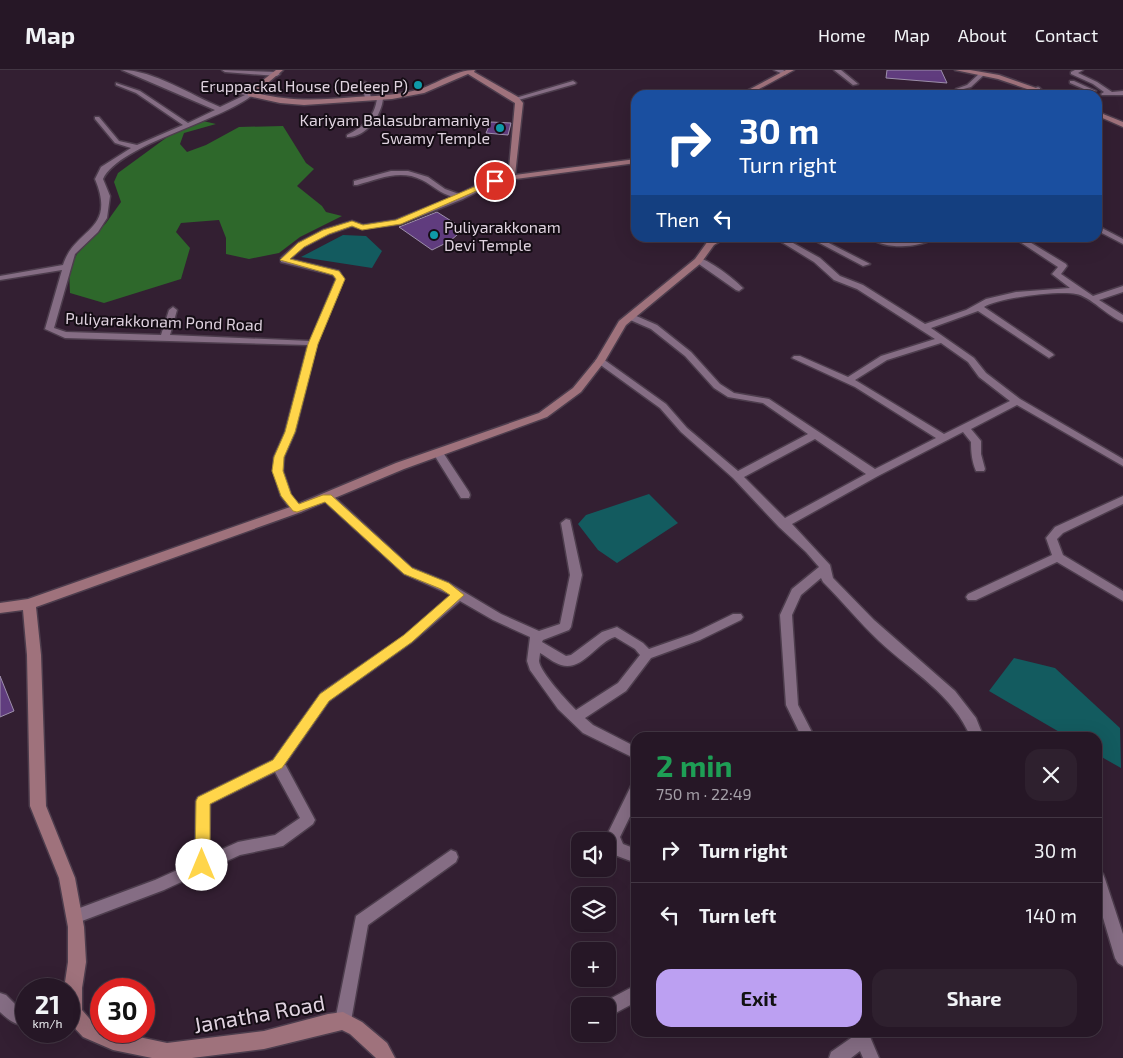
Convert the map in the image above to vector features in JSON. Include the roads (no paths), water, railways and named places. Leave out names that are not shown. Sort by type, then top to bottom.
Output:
[{"type":"street","points":[[125,70],[179,90],[191,98],[221,110]]},
{"type":"street","points":[[225,70],[279,72]]},
{"type":"street","points":[[213,86],[280,101],[304,103],[401,96],[421,91],[469,70],[519,103],[511,178]]},
{"type":"street","points":[[777,70],[788,72]]},
{"type":"street","points":[[837,70],[855,84]]},
{"type":"street","points":[[958,70],[1019,82],[1038,90]]},
{"type":"street","points":[[1080,70],[1073,73],[1096,83],[1111,94]]},
{"type":"street","points":[[0,278],[67,267],[71,253],[95,230],[103,218],[106,196],[99,179],[104,169],[137,147],[188,126],[251,94],[279,72]]},
{"type":"street","points":[[753,90],[788,72]]},
{"type":"street","points":[[958,90],[970,86],[982,74]]},
{"type":"street","points":[[1072,82],[1092,90]]},
{"type":"street","points":[[515,99],[573,83]]},
{"type":"street","points":[[118,84],[138,92],[188,126]]},
{"type":"street","points":[[365,84],[368,98]]},
{"type":"street","points":[[1102,95],[1123,93]]},
{"type":"street","points":[[349,136],[360,131],[372,120],[379,107],[380,98]]},
{"type":"street","points":[[1102,117],[1123,125]]},
{"type":"street","points":[[97,118],[118,142],[137,147]]},
{"type":"street","points":[[297,509],[286,496],[278,471],[279,457],[290,432],[313,344],[340,279],[336,273],[284,260],[301,245],[326,232],[352,223],[362,227],[398,222],[482,186],[511,178],[631,162]]},
{"type":"street","points":[[358,183],[391,173],[408,173],[425,179],[442,191],[460,197]]},
{"type":"street","points":[[1102,230],[1123,242]]},
{"type":"street","points":[[0,608],[29,604],[297,509],[400,466],[543,415],[577,390],[600,361],[622,323],[699,260],[714,242]]},
{"type":"street","points":[[786,242],[817,260],[837,278],[860,286],[924,327],[971,360],[978,367],[982,375],[1017,401],[1123,463]]},
{"type":"street","points":[[822,242],[866,264]]},
{"type":"street","points":[[882,242],[893,245],[909,242]]},
{"type":"street","points":[[1024,242],[1062,266],[1056,274],[1123,319]]},
{"type":"street","points":[[699,260],[739,288]]},
{"type":"street","name":"Puliyarakkonam Pond Road","points":[[67,267],[49,329],[65,334],[305,342],[313,344]]},
{"type":"street","points":[[1092,299],[1123,289]]},
{"type":"street","points":[[924,327],[964,314],[986,302],[1016,295],[1080,291]]},
{"type":"street","points":[[978,307],[1049,355]]},
{"type":"street","points":[[164,338],[173,310]]},
{"type":"street","points":[[631,317],[654,327],[688,354],[707,377],[731,395],[766,401],[874,474]]},
{"type":"street","points":[[848,381],[884,358],[942,340]]},
{"type":"street","points":[[797,358],[848,381],[944,439]]},
{"type":"street","points":[[600,361],[663,406],[684,430],[737,476],[826,568],[828,579],[883,637],[958,701],[971,719],[976,732]]},
{"type":"street","points":[[783,524],[874,474],[1017,401]]},
{"type":"street","points":[[965,428],[976,441],[976,454],[980,469]]},
{"type":"street","points":[[737,476],[816,434]]},
{"type":"street","points":[[438,453],[465,495]]},
{"type":"street","points":[[327,497],[408,571],[445,586],[497,617],[534,634],[537,641],[563,661],[570,662],[600,639],[613,632],[617,632],[639,646],[647,655]]},
{"type":"street","points":[[1122,503],[1059,530],[1050,538],[1058,557],[1123,597]]},
{"type":"street","points":[[537,641],[565,628],[576,575],[566,523]]},
{"type":"street","points":[[972,597],[1058,557]]},
{"type":"street","points":[[806,732],[792,705],[786,615],[796,592],[826,568]]},
{"type":"street","points":[[202,865],[203,801],[278,764],[325,697],[408,639],[459,595]]},
{"type":"street","name":"Janatha Road","points":[[29,604],[34,655],[38,806],[67,878],[74,917],[77,962],[75,978]]},
{"type":"street","points":[[576,718],[622,687],[647,655],[696,638],[737,617]]},
{"type":"street","points":[[537,641],[533,661],[536,670],[562,705],[588,729],[631,750]]},
{"type":"street","points":[[74,917],[159,885],[238,849],[278,841],[308,820],[278,764]]},
{"type":"street","points":[[631,800],[613,837],[617,849],[631,854]]},
{"type":"street","points":[[343,1021],[361,921],[451,857]]},
{"type":"street","points":[[1102,892],[1123,958]]},
{"type":"street","points":[[616,1004],[631,996]]},
{"type":"street","points":[[0,1001],[15,1015]]},
{"type":"street","name":"Janatha Road","points":[[80,1022],[89,1031],[113,1042],[167,1052],[264,1040],[328,1023],[343,1021],[356,1028],[381,1049],[386,1058]]},
{"type":"street","points":[[837,1058],[860,1037]]},
{"type":"street","points":[[862,1037],[872,1058]]},
{"type":"place","name":"Eruppackal House (Deleep P)","points":[[418,85]]},
{"type":"place","name":"Kariyam Balasubramaniya Swamy Temple","points":[[500,128]]},
{"type":"place","name":"Puliyarakkonam Devi Temple","points":[[434,235]]}]
